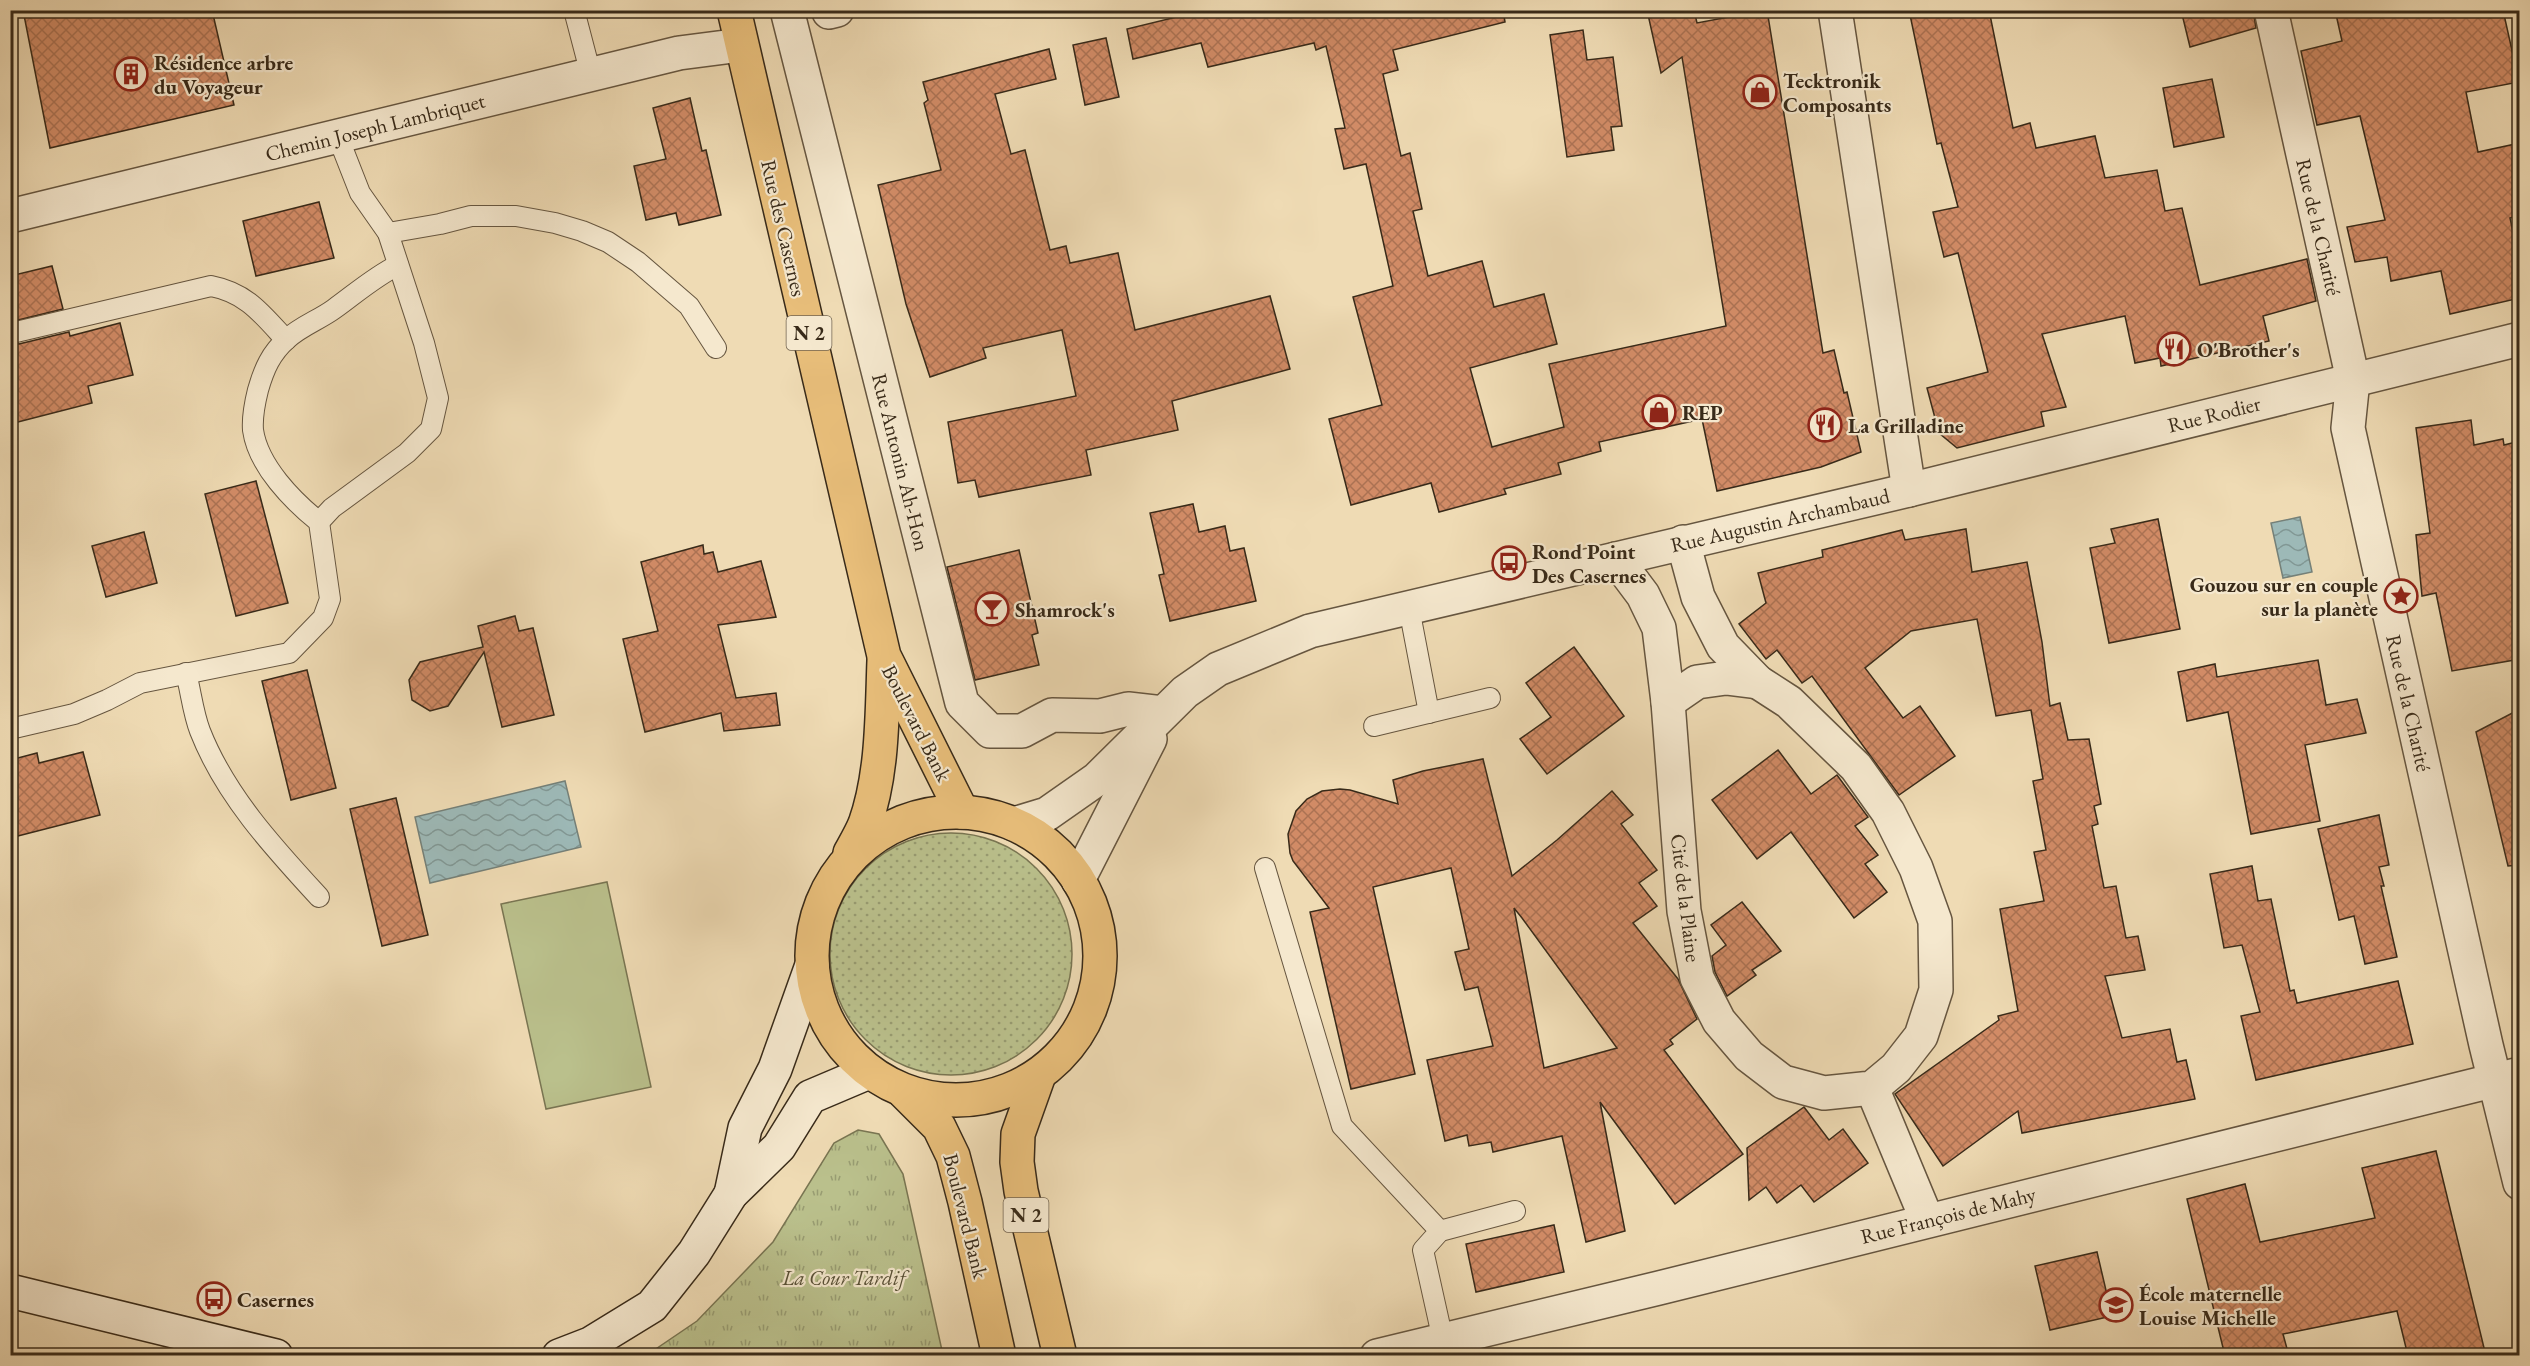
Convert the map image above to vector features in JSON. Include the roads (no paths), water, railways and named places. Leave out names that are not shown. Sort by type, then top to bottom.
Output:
[{"type":"main road","name":"Rue des Casernes","points":[[734,10],[884,656]]},
{"type":"main road","name":"Boulevard Bank","points":[[884,656],[962,812]]},
{"type":"main road","name":"Boulevard Bank","points":[[846,861],[865,823],[877,770],[881,746],[884,656]]},
{"type":"main road","name":"N 2","points":[[962,812],[989,816],[1014,824],[1050,848],[1078,880],[1094,913],[1100,949],[1097,986],[1086,1020],[1066,1051],[1039,1075],[1008,1092],[973,1100],[938,1100],[903,1091],[869,1072],[841,1044],[821,1007],[812,965],[814,928],[826,892],[846,861],[879,833],[919,816],[962,812]]},
{"type":"main road","name":"N 2","points":[[1039,1075],[1018,1134],[1017,1162],[1021,1191],[1060,1356]]},
{"type":"main road","name":"Boulevard Bank","points":[[903,1091],[939,1127],[953,1156],[999,1356]]},
{"type":"street","name":"Rue Antonin Ah-Hon","points":[[787,10],[962,703],[990,731],[1022,731],[1052,715],[1100,716],[1128,709],[1162,713]]},
{"type":"street","name":"Rue Augustin Archambaud","points":[[1014,824],[1047,814],[1097,780],[1162,713],[1185,692],[1218,669],[1310,631],[1910,490],[1835,10]]},
{"type":"street","name":"Rue de la Charité","points":[[2271,10],[2354,380],[2348,429],[2507,1077],[2520,1182]]},
{"type":"street","name":"Chemin Joseph Lambriquet","points":[[10,216],[679,53],[741,45]]},
{"type":"street","name":"Rue Rodier","points":[[1910,490],[2520,339]]},
{"type":"street","points":[[1683,542],[1698,597],[1723,646],[1758,682],[1789,702],[1856,767],[1888,812],[1916,868],[1935,921],[1936,990],[1921,1036],[1896,1068],[1872,1088],[1927,1220]]},
{"type":"street","name":"Cité de la Plaine","points":[[1616,559],[1643,595],[1659,628],[1668,702],[1684,911],[1697,978],[1719,1021],[1749,1056],[1783,1082],[1824,1092],[1872,1088]]},
{"type":"street","points":[[1668,702],[1697,682],[1726,678],[1758,682]]},
{"type":"street","name":"Rue Augustin Archambaud","points":[[1078,880],[1162,713]]},
{"type":"street","points":[[731,1194],[745,1128],[775,1069],[812,965]]},
{"type":"street","points":[[559,1356],[590,1344],[652,1306],[694,1253],[731,1194],[779,1147],[810,1097],[869,1072]]},
{"type":"street","name":"Rue François de Mahy","points":[[1377,1356],[2507,1077]]},
{"type":"street","points":[[10,1291],[276,1356]]},
{"type":"lane","points":[[574,10],[591,75]]},
{"type":"lane","points":[[319,522],[332,508],[407,453],[431,429],[438,398],[424,343],[388,233],[360,193],[338,137]]},
{"type":"lane","points":[[388,233],[471,216],[516,216],[555,223],[582,231],[608,242],[628,255],[680,298],[689,306],[716,348]]},
{"type":"lane","points":[[10,729],[74,714],[140,683],[289,653],[310,634],[323,618],[330,599],[319,522],[298,505],[264,460],[253,431],[255,404],[269,359],[286,340],[298,330],[332,311],[380,274],[398,265]]},
{"type":"lane","points":[[16,332],[210,286],[227,289],[249,301],[286,340]]},
{"type":"lane","points":[[1409,608],[1430,713]]},
{"type":"lane","points":[[186,673],[199,728],[217,770],[258,827],[319,897]]},
{"type":"lane","points":[[1374,726],[1490,698]]},
{"type":"lane","points":[[1265,868],[1342,1126],[1440,1230]]},
{"type":"lane","points":[[1443,1340],[1423,1250],[1440,1230],[1515,1211]]},
{"type":"water","points":[[2300,517],[2312,572],[2283,578],[2271,523]]},
{"type":"water","points":[[565,781],[581,847],[430,883],[415,817]]},
{"type":"place","name":"Résidence arbre du Voyageur","points":[[131,74]]},
{"type":"place","name":"Tecktronik Composants","points":[[1760,92]]},
{"type":"place","name":"O'Brother's","points":[[2174,349]]},
{"type":"place","name":"REP","points":[[1659,412]]},
{"type":"place","name":"La Grilladine","points":[[1825,425]]},
{"type":"place","name":"Rond Point Des Casernes","points":[[1509,563]]},
{"type":"place","name":"Gouzou sur en couple sur la planète","points":[[2401,596]]},
{"type":"place","name":"Shamrock's","points":[[992,609]]},
{"type":"place","name":"Casernes","points":[[214,1299]]},
{"type":"place","name":"École maternelle Louise Michelle","points":[[2116,1305]]},
{"type":"park label","name":"La Cour Tardif","points":[[844,1277]]}]
